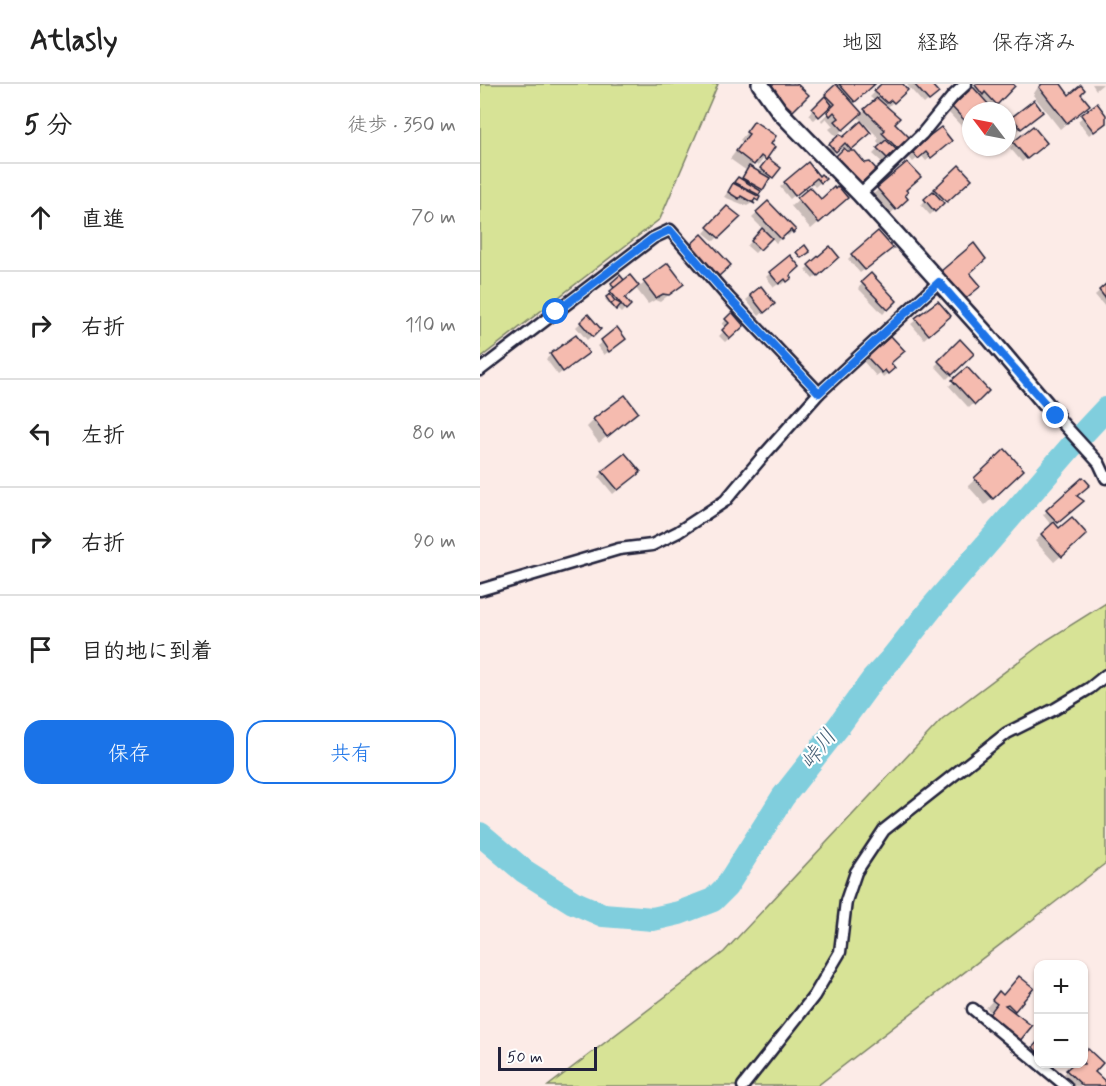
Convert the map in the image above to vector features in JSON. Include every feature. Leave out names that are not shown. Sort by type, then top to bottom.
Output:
[{"type":"street","points":[[760,84],[780,112],[860,194],[1056,416],[1102,460],[1106,477]]},
{"type":"street","points":[[860,194],[922,134],[953,96],[966,84]]},
{"type":"street","points":[[480,370],[653,238],[670,230],[729,298],[819,393]]},
{"type":"street","points":[[480,590],[619,549],[652,545],[678,532],[725,501],[819,393],[939,282]]},
{"type":"street","points":[[743,1086],[814,996],[840,952],[846,901],[856,872],[884,830],[1007,733],[1055,709],[1090,688],[1106,675]]},
{"type":"street","points":[[973,1010],[1066,1086]]},
{"type":"green space","points":[[480,84],[718,84],[660,219],[480,358]]},
{"type":"green space","points":[[1106,603],[1106,863],[817,1086],[548,1086],[724,952],[942,719],[1047,640]]},
{"type":"building","points":[[768,84],[797,84],[809,95],[793,111],[767,86]]},
{"type":"building","points":[[836,84],[862,113],[843,130],[835,121],[839,118],[834,112],[830,116],[827,112],[835,104],[825,94]]},
{"type":"building","points":[[839,84],[875,84],[855,102]]},
{"type":"building","points":[[881,84],[903,84],[908,90],[894,103],[891,100],[887,103],[874,91]]},
{"type":"building","points":[[914,84],[931,84],[939,93],[929,101]]},
{"type":"building","points":[[1013,84],[1015,86],[1000,102],[994,102],[985,92],[983,95],[975,85]]},
{"type":"building","points":[[1042,84],[1061,84],[1069,95],[1081,85],[1085,90],[1081,94],[1090,105],[1067,123],[1039,87]]},
{"type":"building","points":[[973,87],[986,102],[962,102],[962,118],[952,107]]},
{"type":"building","points":[[825,96],[832,105],[819,117],[812,109]]},
{"type":"building","points":[[877,98],[900,118],[895,123],[910,138],[899,150],[882,133],[885,130],[864,109]]},
{"type":"building","points":[[1034,100],[1043,112],[1021,129],[1016,122],[1016,114]]},
{"type":"building","points":[[1097,103],[1106,115],[1106,123],[1094,132],[1081,115]]},
{"type":"building","points":[[754,121],[776,136],[771,144],[775,147],[766,160],[761,156],[754,165],[736,151],[749,134],[746,132]]},
{"type":"building","points":[[861,121],[871,133],[851,150],[845,143],[836,152],[829,144],[840,134],[843,137]]},
{"type":"building","points":[[1033,126],[1047,143],[1027,159],[1016,146],[1016,140]]},
{"type":"building","points":[[941,127],[952,141],[931,158],[926,152],[918,159],[911,150]]},
{"type":"building","points":[[886,140],[899,152],[889,160],[877,148]]},
{"type":"building","points":[[844,148],[847,151],[855,151],[865,163],[870,162],[877,170],[860,184],[836,156]]},
{"type":"building","points":[[768,158],[781,168],[773,178],[760,168]]},
{"type":"building","points":[[808,162],[819,176],[821,174],[826,179],[821,183],[817,178],[795,196],[784,182]]},
{"type":"building","points":[[907,162],[921,177],[906,190],[908,192],[905,195],[908,199],[896,210],[877,188]]},
{"type":"building","points":[[959,165],[972,179],[947,202],[934,189]]},
{"type":"building","points":[[749,166],[770,178],[763,190],[742,178]]},
{"type":"building","points":[[738,177],[761,191],[759,195],[734,182]]},
{"type":"building","points":[[733,183],[760,197],[758,201],[755,199],[753,202],[755,204],[741,196],[739,199],[728,192]]},
{"type":"building","points":[[838,186],[848,198],[819,223],[797,198],[810,187],[821,199]]},
{"type":"building","points":[[933,191],[944,203],[935,212],[924,199]]},
{"type":"building","points":[[768,201],[796,230],[793,233],[791,230],[781,239],[756,212]]},
{"type":"building","points":[[727,206],[741,217],[719,238],[707,227]]},
{"type":"building","points":[[762,228],[772,238],[760,250],[751,241]]},
{"type":"building","points":[[878,231],[893,248],[865,270],[851,254]]},
{"type":"building","points":[[702,234],[731,265],[719,276],[689,246]]},
{"type":"building","points":[[974,243],[986,259],[970,273],[981,286],[965,299],[941,271]]},
{"type":"building","points":[[805,245],[810,252],[801,258],[796,252]]},
{"type":"building","points":[[830,246],[839,257],[818,276],[808,265]]},
{"type":"building","points":[[790,255],[800,267],[790,276],[792,278],[787,282],[785,279],[779,284],[769,272]]},
{"type":"building","points":[[668,263],[684,284],[669,295],[663,294],[656,298],[643,281]]},
{"type":"building","points":[[871,273],[897,301],[888,310],[861,282]]},
{"type":"building","points":[[620,275],[624,280],[614,288],[611,283]]},
{"type":"building","points":[[630,275],[639,286],[625,298],[631,305],[626,310],[610,291]]},
{"type":"building","points":[[1106,284],[1106,299],[1099,290]]},
{"type":"building","points":[[761,286],[775,304],[764,313],[750,295]]},
{"type":"building","points":[[610,294],[615,301],[611,304],[606,297]]},
{"type":"building","points":[[615,301],[621,304],[616,310],[611,304]]},
{"type":"building","points":[[938,301],[951,316],[929,335],[915,318]]},
{"type":"building","points":[[732,312],[744,326],[730,339],[722,330],[729,323],[725,319]]},
{"type":"building","points":[[588,314],[601,329],[593,337],[580,322]]},
{"type":"building","points":[[617,327],[626,339],[609,352],[601,340]]},
{"type":"building","points":[[576,335],[589,353],[563,372],[550,354]]},
{"type":"building","points":[[891,336],[905,351],[891,363],[895,368],[888,374],[885,370],[882,373],[867,357]]},
{"type":"building","points":[[960,339],[974,354],[952,375],[938,361]]},
{"type":"building","points":[[967,367],[989,391],[975,405],[952,380]]},
{"type":"building","points":[[625,395],[638,412],[607,437],[593,419]]},
{"type":"building","points":[[1005,449],[1024,470],[993,499],[974,478]]},
{"type":"building","points":[[625,453],[641,472],[618,490],[602,471]]},
{"type":"building","points":[[1083,477],[1090,485],[1077,496],[1084,501],[1058,523],[1046,510]]},
{"type":"building","points":[[1072,517],[1087,534],[1062,557],[1041,534],[1054,522],[1059,528]]},
{"type":"building","points":[[1019,976],[1034,988],[1015,1011],[1008,1004],[1005,1005],[1032,1026],[1019,1042],[987,1017],[997,1004],[992,1000],[999,991],[1003,995]]},
{"type":"building","points":[[1088,1049],[1103,1063],[1095,1072],[1106,1082],[1106,1086],[1083,1086],[1066,1070],[1088,1068]]},
{"type":"waterway","name":"峠川","points":[[480,834],[524,871],[573,902],[603,915],[653,919],[679,913],[713,900],[726,887],[783,797],[873,679],[934,605],[1106,409]]},
{"type":"route","points":[[556,312],[626,261],[653,238],[670,230],[729,298],[819,393],[939,282],[1056,416]]}]
